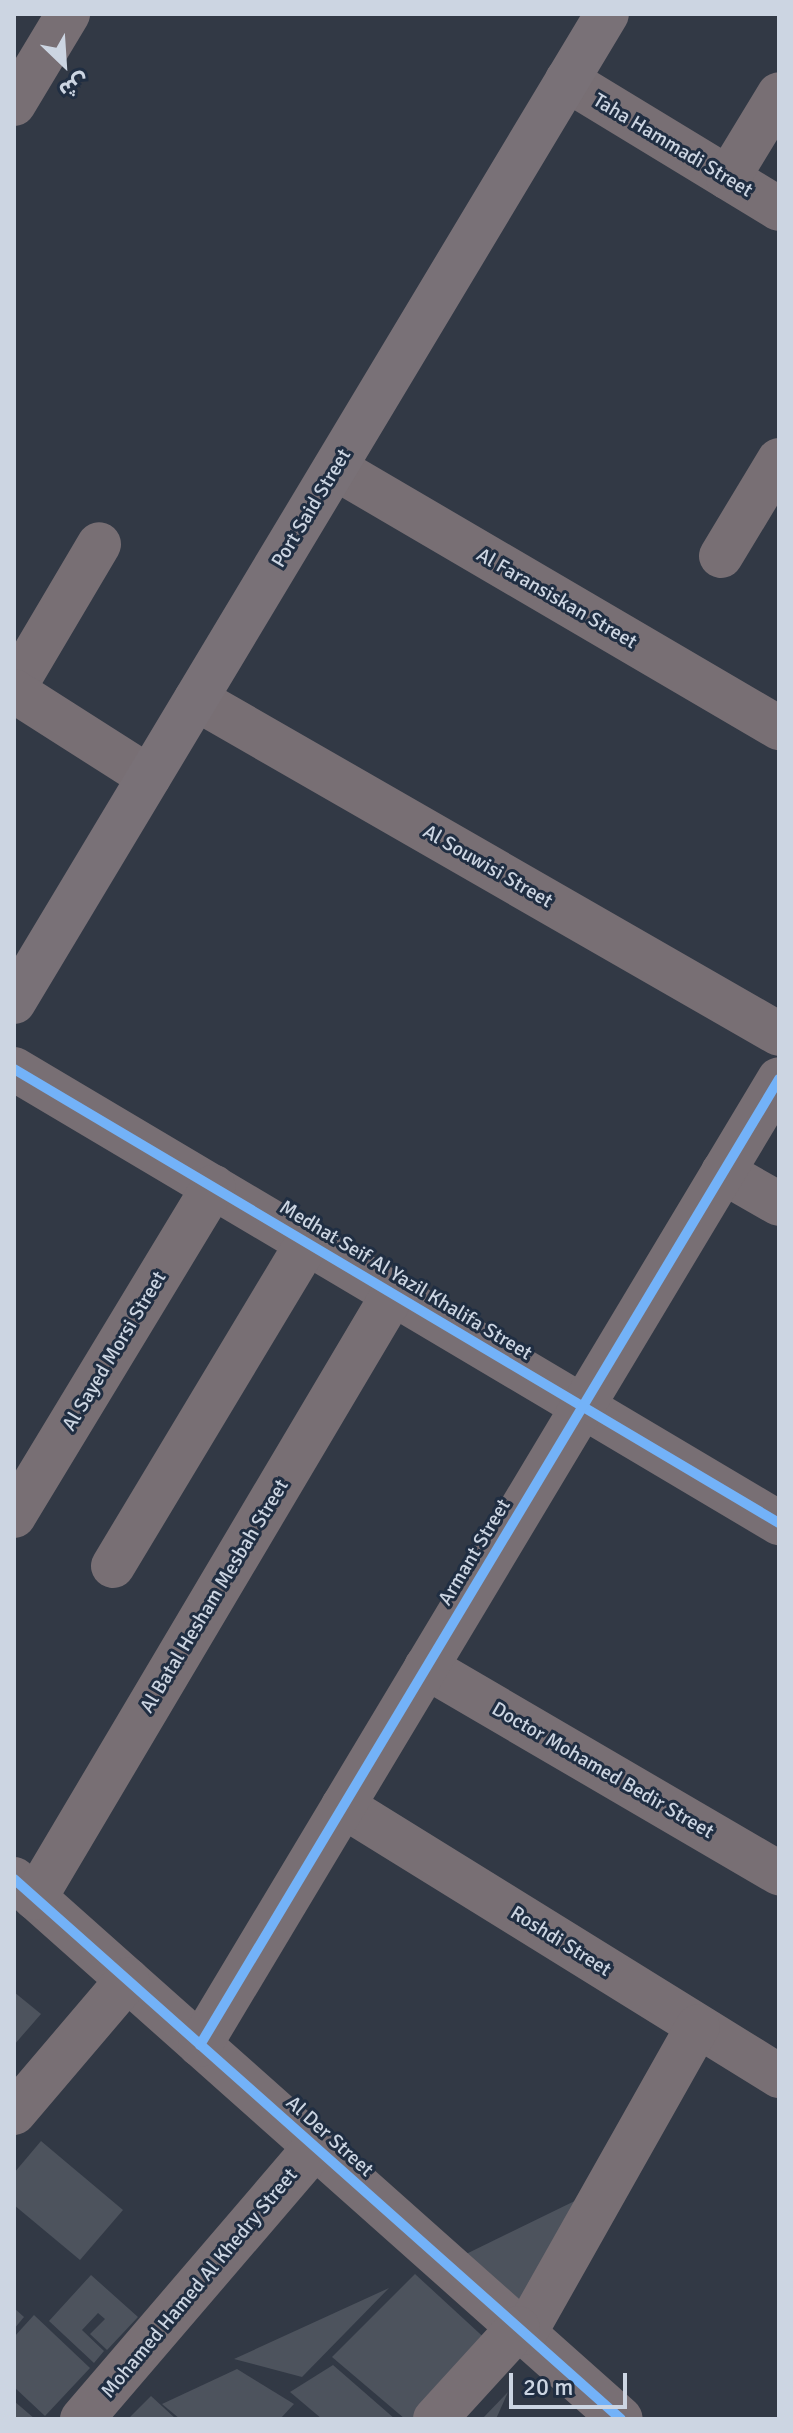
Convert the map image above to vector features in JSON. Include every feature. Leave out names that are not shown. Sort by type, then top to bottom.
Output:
[{"type":"main road","name":"Port Said Street","points":[[14,1002],[607,14]]},
{"type":"street","points":[[15,101],[68,14]]},
{"type":"street","name":"Taha Hammadi Street","points":[[567,80],[779,209]]},
{"type":"street","points":[[728,178],[779,94]]},
{"type":"street","points":[[721,556],[779,460]]},
{"type":"street","name":"Al Faransiskan Street","points":[[335,468],[779,728]]},
{"type":"street","points":[[99,544],[14,690],[149,777]]},
{"type":"street","name":"Al Souwisi Street","points":[[196,699],[779,1034]]},
{"type":"street","name":"Medhat Seif Al Yazil Khalifa Street","points":[[14,1069],[779,1523]]},
{"type":"street","name":"Armant Street","points":[[200,2045],[779,1079]]},
{"type":"street","points":[[723,1172],[779,1204]]},
{"type":"street","name":"Al Sayed Morsi Street","points":[[14,1516],[213,1187]]},
{"type":"street","points":[[113,1566],[307,1243]]},
{"type":"street","name":"Al Batal Hesham Mesbah Street","points":[[25,1889],[393,1294]]},
{"type":"street","name":"Doctor Mohamed Bedir Street","points":[[426,1667],[779,1873]]},
{"type":"street","name":"Roshdi Street","points":[[343,1806],[779,2076]]},
{"type":"street","name":"Al Der Street","points":[[25,1889],[621,2419]]},
{"type":"street","points":[[14,2113],[127,1980]]},
{"type":"street","points":[[435,2419],[521,2330],[698,2026]]},
{"type":"street","name":"Mohamed Hamed Al Khedry Street","points":[[82,2419],[315,2147]]},
{"type":"building","points":[[14,1992],[41,2014],[14,2045]]},
{"type":"building","points":[[41,2141],[123,2210],[80,2260],[14,2205],[14,2173]]},
{"type":"building","points":[[589,2194],[528,2315],[464,2255]]},
{"type":"building","points":[[415,2274],[491,2344],[419,2419],[405,2419],[332,2357]]},
{"type":"building","points":[[91,2275],[138,2317],[107,2350],[90,2334],[105,2319],[98,2313],[82,2330],[104,2351],[94,2363],[49,2321]]},
{"type":"building","points":[[389,2288],[302,2377],[234,2359]]},
{"type":"building","points":[[14,2308],[24,2317],[14,2329]]},
{"type":"building","points":[[34,2315],[90,2368],[45,2416],[14,2387],[14,2337]]},
{"type":"building","points":[[333,2365],[395,2419],[322,2419],[290,2392]]},
{"type":"building","points":[[237,2369],[294,2404],[280,2419],[180,2419],[162,2404]]},
{"type":"building","points":[[508,2392],[496,2419],[482,2419]]},
{"type":"building","points":[[151,2396],[176,2419],[128,2419]]},
{"type":"building","points":[[14,2401],[35,2419],[14,2419]]},
{"type":"cycle path","points":[[14,1069],[779,1523]]},
{"type":"cycle path","points":[[200,2045],[779,1079]]},
{"type":"cycle path","points":[[14,1879],[621,2419]]}]
